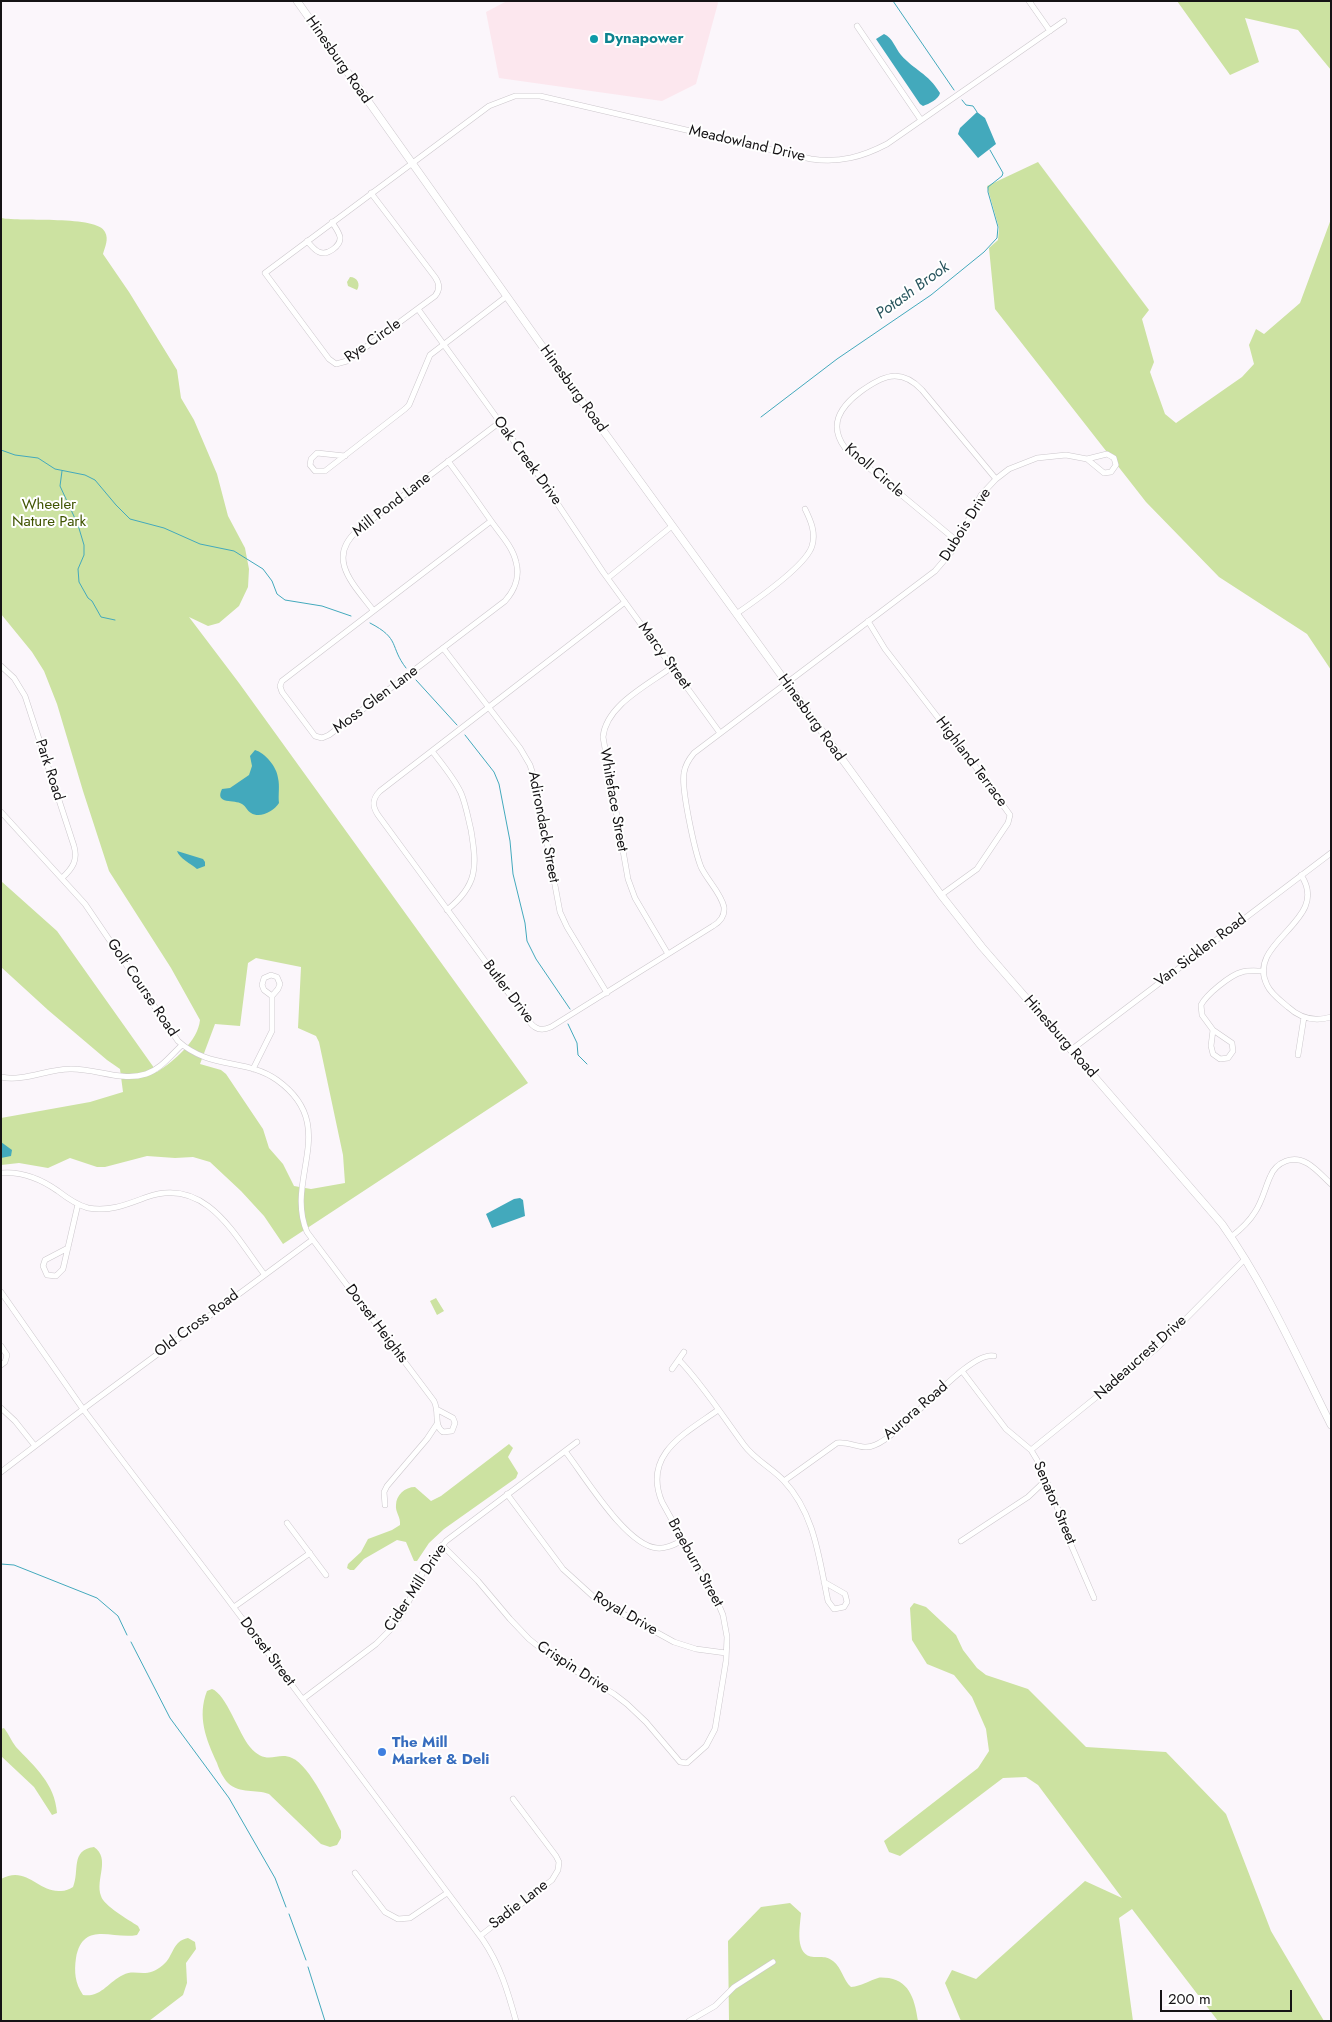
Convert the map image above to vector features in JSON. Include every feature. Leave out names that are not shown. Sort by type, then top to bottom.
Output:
[{"type":"main road","name":"Hinesburg Road","points":[[297,1],[672,526],[941,895],[982,947],[1215,1216],[1231,1237],[1270,1302],[1331,1425]]},
{"type":"street","points":[[1029,1],[1050,31]]},
{"type":"street","name":"Meadowland Drive","points":[[412,163],[489,106],[515,96],[540,96],[824,160],[848,159],[870,153],[887,144],[1064,21]]},
{"type":"street","points":[[856,26],[921,120]]},
{"type":"street","name":"Rye Circle","points":[[371,193],[438,281],[439,287],[436,294],[418,309],[345,363],[332,363],[265,273],[332,222],[371,193],[412,163]]},
{"type":"street","points":[[307,241],[318,252],[323,253],[337,246],[340,236],[332,222]]},
{"type":"street","points":[[345,456],[317,453],[311,459],[310,465],[315,471],[323,472],[345,456],[407,407],[429,357],[507,296]]},
{"type":"street","name":"Oak Creek Drive","points":[[418,309],[569,519],[608,578]]},
{"type":"street","name":"Knoll Circle","points":[[958,542],[845,448],[839,438],[837,427],[842,407],[878,379],[891,376],[908,379],[922,390],[996,479]]},
{"type":"street","name":"Mill Pond Lane","points":[[373,610],[344,569],[343,555],[345,546],[358,530],[500,422]]},
{"type":"street","name":"Dubois Drive","points":[[786,684],[935,571],[958,542],[977,501],[996,479],[1016,465],[1037,458],[1066,455],[1088,459],[1109,454],[1114,458],[1116,465],[1111,472],[1104,473],[1088,459]]},
{"type":"street","name":"Moss Glen Lane","points":[[448,461],[491,521],[514,555],[517,567],[516,583],[512,592],[504,601],[329,735],[322,738],[315,736],[282,692],[280,686],[282,680],[491,521]]},
{"type":"street","points":[[736,614],[788,574],[809,553],[813,533],[805,509]]},
{"type":"street","points":[[608,578],[672,526]]},
{"type":"street","name":"Marcy Street","points":[[608,578],[720,733]]},
{"type":"street","name":"Butler Drive","points":[[625,602],[377,794],[374,799],[378,815],[529,1022],[536,1028],[543,1030],[551,1027],[718,923],[724,913],[722,903],[698,859],[683,781],[685,767],[699,748],[786,684]]},
{"type":"street","name":"Highland Terrace","points":[[868,621],[885,649],[970,758],[1010,815],[1008,823],[979,866],[941,895]]},
{"type":"street","name":"Adirondack Street","points":[[443,648],[520,748],[530,765],[536,784],[560,912],[569,931],[607,992]]},
{"type":"street","name":"Park Road","points":[[1,666],[14,678],[24,696],[74,846],[75,861],[72,868],[62,878]]},
{"type":"street","name":"Whiteface Street","points":[[668,954],[635,898],[628,880],[602,737],[605,724],[612,713],[672,667]]},
{"type":"street","points":[[432,751],[452,778],[464,800],[475,856],[474,876],[469,886],[462,896],[447,910]]},
{"type":"street","name":"Golf Course Road","points":[[1,812],[62,878],[92,914],[170,1031],[182,1045],[208,1060],[271,1076],[289,1090],[298,1102],[306,1116],[309,1132],[309,1147],[302,1188],[301,1210],[304,1224],[312,1240]]},
{"type":"street","name":"Van Sicklen Road","points":[[1071,1050],[1331,853]]},
{"type":"street","points":[[1301,876],[1309,890],[1308,906],[1269,954],[1263,971],[1266,985],[1291,1010],[1304,1017],[1318,1020],[1331,1017]]},
{"type":"street","points":[[1213,1030],[1211,1046],[1213,1054],[1220,1059],[1228,1058],[1233,1051],[1232,1043],[1213,1030],[1201,1012],[1201,1005],[1205,998],[1239,973],[1263,971]]},
{"type":"street","points":[[253,1070],[272,1031],[272,996]]},
{"type":"street","points":[[1298,1055],[1304,1017]]},
{"type":"street","points":[[1,1077],[17,1078],[71,1069],[124,1076],[142,1075],[164,1064],[182,1045]]},
{"type":"street","points":[[1231,1237],[1256,1212],[1270,1176],[1280,1164],[1295,1159],[1304,1160],[1331,1184]]},
{"type":"street","points":[[1,1173],[20,1174],[36,1178],[78,1204],[98,1209],[108,1209],[163,1193],[176,1193],[196,1198],[208,1205],[219,1216],[264,1274]]},
{"type":"street","points":[[68,1248],[45,1260],[43,1266],[47,1275],[53,1277],[61,1272],[68,1248],[78,1204]]},
{"type":"street","name":"Old Cross Road","points":[[1,1472],[312,1240]]},
{"type":"street","name":"Dorset Heights","points":[[312,1240],[430,1395],[438,1410],[451,1416],[455,1424],[452,1431],[446,1433],[439,1429],[437,1423]]},
{"type":"street","name":"Nadeaucrest Drive","points":[[1031,1450],[1157,1348],[1245,1259]]},
{"type":"street","name":"Dorset Street","points":[[1,1292],[83,1409],[480,1936],[498,1965],[516,2021]]},
{"type":"street","points":[[1,1346],[7,1355],[5,1362],[1,1365]]},
{"type":"street","points":[[672,1368],[684,1352]]},
{"type":"street","name":"Aurora Road","points":[[784,1481],[837,1443],[869,1447],[883,1441],[962,1371],[982,1357],[994,1356]]},
{"type":"street","points":[[679,1360],[696,1378],[750,1452],[784,1481],[797,1498],[813,1533],[829,1605],[836,1609],[844,1607],[847,1600],[845,1594],[824,1582]]},
{"type":"street","name":"Senator Street","points":[[962,1371],[1006,1429],[1031,1450],[1054,1498],[1066,1533],[1094,1598]]},
{"type":"street","points":[[1,1408],[15,1421],[35,1446]]},
{"type":"street","points":[[385,1506],[384,1492],[387,1486],[427,1439],[437,1423],[438,1410]]},
{"type":"street","name":"Braeburn Street","points":[[687,1763],[706,1746],[715,1729],[727,1637],[723,1615],[658,1493],[657,1480],[665,1453],[672,1444],[718,1410]]},
{"type":"street","name":"Cider Mill Drive","points":[[303,1699],[376,1644],[394,1626],[426,1568],[442,1545],[577,1442]]},
{"type":"street","points":[[565,1451],[614,1516],[637,1539],[649,1546],[661,1548],[674,1545],[683,1540]]},
{"type":"street","points":[[961,1541],[1028,1497],[1046,1480]]},
{"type":"street","name":"Royal Drive","points":[[507,1494],[559,1564],[596,1599],[674,1642],[696,1649],[726,1653]]},
{"type":"street","points":[[287,1523],[326,1575]]},
{"type":"street","name":"Crispin Drive","points":[[442,1545],[470,1572],[510,1619],[530,1639],[549,1655],[614,1694],[627,1704],[646,1722],[680,1762],[687,1763]]},
{"type":"street","points":[[234,1607],[310,1553]]},
{"type":"street","name":"Sadie Lane","points":[[480,1936],[552,1880],[558,1870],[559,1862],[556,1856],[513,1799]]},
{"type":"street","points":[[355,1873],[385,1912],[398,1920],[410,1918],[447,1893]]},
{"type":"street","points":[[689,2021],[715,2006],[734,1987],[774,1962]]},
{"type":"shaded area","points":[[507,1],[717,1],[718,3],[696,84],[662,101],[499,78],[486,12]]},
{"type":"green space","points":[[1177,1],[1331,1],[1331,70],[1298,30],[1245,18],[1259,62],[1230,75]]},
{"type":"green space","points":[[1038,162],[1149,310],[1142,319],[1154,362],[1150,372],[1165,414],[1176,423],[1242,377],[1254,364],[1249,345],[1256,329],[1264,334],[1300,303],[1331,219],[1331,670],[1307,634],[1219,577],[1146,502],[995,309],[989,248],[998,240],[999,228],[987,186]]},
{"type":"green space","name":"Wheeler Nature Park","points":[[1,218],[89,223],[105,232],[107,240],[103,254],[177,370],[181,398],[194,420],[217,474],[228,516],[245,548],[249,569],[248,587],[239,606],[219,623],[208,626],[189,617],[239,683],[528,1083],[283,1244],[264,1216],[241,1191],[210,1162],[193,1157],[147,1156],[105,1167],[97,1167],[70,1158],[48,1168],[19,1163],[1,1165],[1,1118],[90,1102],[123,1092],[120,1069],[48,1010],[1,967],[1,881],[57,931],[157,1072],[178,1056],[190,1043],[200,1020],[171,968],[109,871],[57,704],[44,671],[32,652],[1,614]],"holes":[[[256,958],[301,967],[298,1028],[316,1036],[319,1042],[343,1155],[345,1183],[311,1189],[294,1186],[283,1164],[269,1148],[263,1129],[226,1074],[221,1070],[200,1064],[215,1024],[240,1026],[248,963]]]},
{"type":"green space","points":[[350,277],[358,281],[357,290],[348,286],[347,282]]},
{"type":"green space","points":[[436,1298],[444,1311],[437,1315],[430,1301]]},
{"type":"green space","points":[[509,1444],[513,1448],[508,1457],[518,1473],[516,1478],[444,1529],[429,1543],[417,1561],[414,1561],[406,1542],[397,1540],[364,1559],[354,1570],[347,1568],[348,1564],[361,1552],[368,1539],[400,1525],[396,1501],[405,1490],[415,1487],[431,1501],[441,1496]]},
{"type":"green space","points":[[914,1603],[926,1607],[956,1635],[963,1650],[977,1668],[986,1675],[1028,1689],[1086,1747],[1166,1752],[1226,1814],[1271,1931],[1324,2021],[1218,2021],[1132,1909],[1119,1918],[1133,2021],[961,2021],[945,1983],[952,1970],[976,1979],[1085,1881],[1122,1898],[1038,1785],[1026,1777],[1003,1778],[900,1856],[889,1852],[884,1841],[978,1768],[989,1751],[986,1729],[972,1697],[954,1675],[927,1664],[912,1640],[910,1608]]},
{"type":"green space","points":[[212,1689],[222,1698],[246,1741],[256,1753],[267,1757],[287,1756],[299,1762],[306,1770],[320,1791],[341,1831],[341,1838],[337,1845],[330,1847],[321,1844],[269,1794],[238,1789],[226,1781],[213,1754],[204,1728],[204,1701],[207,1691]]},
{"type":"green space","points":[[4,1728],[16,1747],[37,1769],[48,1785],[57,1813],[52,1815],[34,1787],[1,1756],[1,1729]]},
{"type":"green space","points":[[94,1847],[101,1857],[100,1890],[103,1900],[138,1926],[140,1930],[137,1935],[100,1934],[92,1935],[85,1939],[80,1946],[75,1968],[80,1991],[83,1995],[95,1994],[128,1973],[151,1972],[167,1961],[179,1942],[188,1938],[195,1942],[196,1949],[186,1963],[187,1983],[183,1995],[149,2021],[1,2021],[1,1879],[18,1875],[46,1888],[61,1891],[67,1890],[73,1887],[77,1862],[82,1852]]},
{"type":"green space","points":[[790,1903],[801,1913],[799,1933],[803,1952],[814,1957],[831,1959],[851,1987],[880,1978],[896,1980],[907,1988],[911,1994],[918,2021],[729,2021],[728,1941],[761,1907]]},
{"type":"water","points":[[884,34],[890,38],[906,60],[926,76],[940,93],[931,103],[923,106],[920,104],[876,39]]},
{"type":"water","points":[[977,112],[985,118],[996,144],[978,158],[958,134],[960,128]]},
{"type":"water","points":[[255,750],[263,754],[273,765],[279,784],[279,803],[274,809],[262,815],[251,813],[239,803],[226,801],[220,794],[222,789],[230,788],[249,775],[252,766],[250,756]]},
{"type":"water","points":[[177,851],[203,859],[205,866],[197,869],[178,854]]},
{"type":"water","points":[[1,1142],[12,1150],[11,1156],[1,1158]]},
{"type":"water","points":[[520,1198],[523,1200],[525,1216],[492,1228],[486,1214],[514,1199]]},
{"type":"waterway","name":"Potash Brook","points":[[893,1],[954,90]]},
{"type":"waterway","name":"Potash Brook","points":[[962,100],[966,105],[973,106],[977,112]]},
{"type":"waterway","name":"Potash Brook","points":[[761,417],[837,359],[931,295],[984,252],[997,238],[998,227],[988,187],[1002,176],[1003,173],[990,150]]},
{"type":"waterway","points":[[1,450],[15,455],[38,458],[55,469],[85,475],[95,480],[130,519],[164,528],[200,544],[234,551],[263,569],[272,581],[277,594],[285,600],[322,606],[351,616]]},
{"type":"waterway","points":[[62,471],[60,486],[78,525],[84,545],[84,555],[78,569],[79,582],[101,617],[115,620]]},
{"type":"waterway","points":[[370,623],[391,638],[406,668]]},
{"type":"waterway","points":[[416,680],[457,725]]},
{"type":"waterway","points":[[465,735],[494,772],[499,784],[510,841],[513,874],[525,923],[527,941],[536,959],[570,1009]]},
{"type":"waterway","points":[[568,1024],[577,1043],[578,1055],[587,1064]]},
{"type":"waterway","points":[[1,1564],[14,1565],[97,1598],[118,1616],[127,1635]]},
{"type":"waterway","points":[[131,1642],[170,1718],[229,1798],[275,1878],[286,1907]]},
{"type":"waterway","points":[[289,1914],[306,1960]]},
{"type":"waterway","points":[[308,1967],[325,2021]]},
{"type":"place","name":"Dynapower","points":[[594,39]]},
{"type":"place","name":"The Mill Market & Deli","points":[[382,1752]]}]
